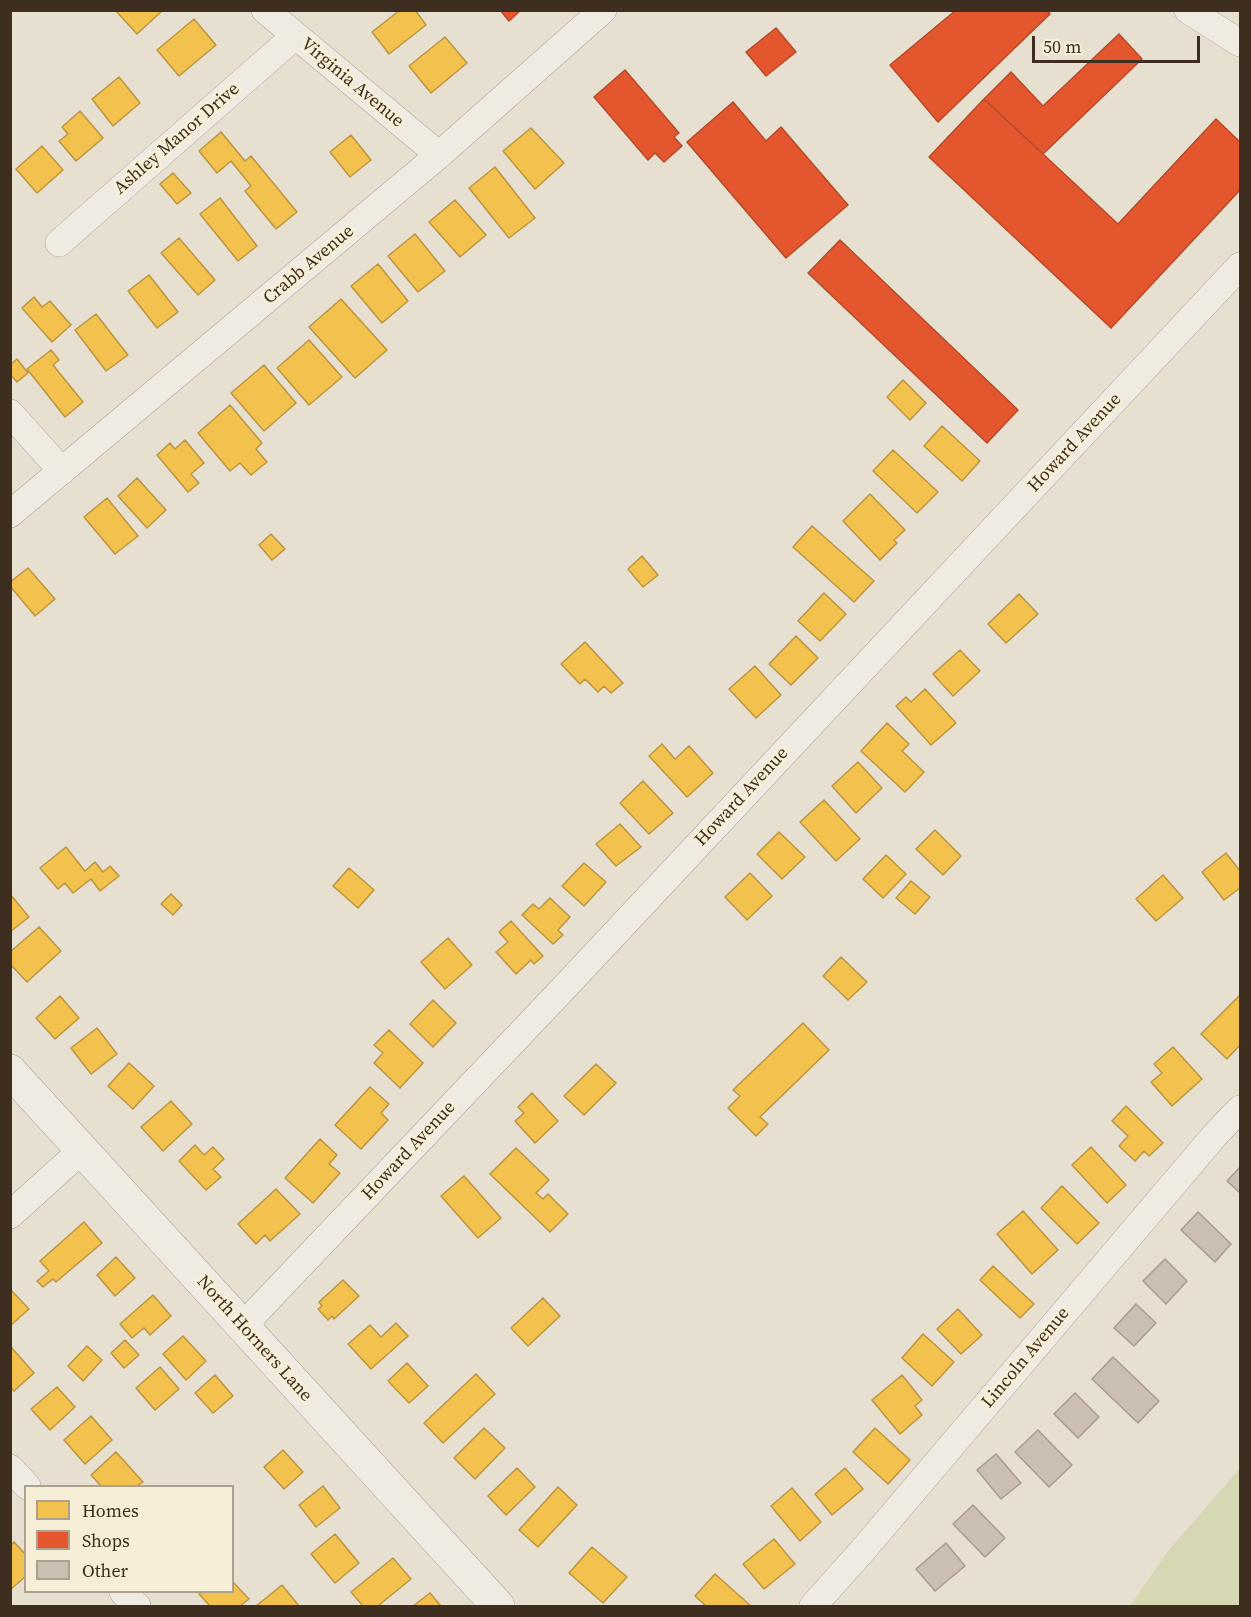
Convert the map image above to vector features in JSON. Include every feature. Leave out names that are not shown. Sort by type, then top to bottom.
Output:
[{"type":"street","name":"Virginia Avenue","points":[[265,10],[439,155]]},
{"type":"street","name":"Crabb Avenue","points":[[10,514],[439,155],[603,10]]},
{"type":"street","points":[[1188,10],[1240,43]]},
{"type":"street","name":"Ashley Manor Drive","points":[[59,243],[295,36]]},
{"type":"street","name":"Howard Avenue","points":[[244,1329],[255,1313],[562,990],[1240,266]]},
{"type":"street","points":[[10,413],[62,471]]},
{"type":"street","name":"North Horners Lane","points":[[10,1071],[498,1606]]},
{"type":"street","name":"Lincoln Avenue","points":[[813,1606],[1240,1109]]},
{"type":"street","points":[[10,1215],[82,1150]]},
{"type":"street","points":[[10,1468],[26,1485]]},
{"type":"street","points":[[124,1593],[136,1606]]},
{"type":"green space","points":[[1240,1468],[1240,1606],[1130,1606],[1168,1551]]},
{"type":"building: Homes","points":[[115,10],[163,10],[137,34]]},
{"type":"building: Homes","points":[[400,10],[415,10],[426,25],[389,54],[372,32]]},
{"type":"building: Homes","points":[[194,19],[216,45],[179,76],[157,50]]},
{"type":"building: Homes","points":[[445,37],[467,63],[431,93],[409,66]]},
{"type":"building: Homes","points":[[119,77],[140,103],[113,126],[92,99]]},
{"type":"building: Homes","points":[[80,111],[103,138],[76,161],[59,141],[68,134],[62,127]]},
{"type":"building: Homes","points":[[531,128],[564,163],[535,189],[503,151]]},
{"type":"building: Homes","points":[[221,132],[245,161],[251,156],[297,212],[276,229],[245,191],[251,186],[231,161],[217,173],[199,151]]},
{"type":"building: Homes","points":[[351,135],[371,160],[350,177],[330,152]]},
{"type":"building: Homes","points":[[42,146],[63,170],[37,193],[16,169]]},
{"type":"building: Homes","points":[[495,167],[535,218],[509,238],[469,188]]},
{"type":"building: Homes","points":[[173,173],[191,193],[177,204],[160,184]]},
{"type":"building: Homes","points":[[220,198],[257,246],[238,261],[200,214]]},
{"type":"building: Homes","points":[[455,200],[486,235],[460,257],[429,222]]},
{"type":"building: Homes","points":[[415,234],[445,271],[418,292],[388,256]]},
{"type":"building: Homes","points":[[179,238],[215,280],[198,295],[161,253]]},
{"type":"building: Homes","points":[[378,264],[408,301],[382,323],[351,286]]},
{"type":"building: Homes","points":[[149,275],[178,312],[157,328],[128,291]]},
{"type":"building: Homes","points":[[34,297],[42,307],[50,301],[71,325],[52,342],[22,308]]},
{"type":"building: Homes","points":[[341,299],[387,350],[355,378],[309,327]]},
{"type":"building: Homes","points":[[96,314],[128,355],[106,371],[75,330]]},
{"type":"building: Homes","points":[[309,340],[342,377],[309,405],[277,368]]},
{"type":"building: Homes","points":[[51,350],[59,360],[53,365],[83,402],[65,417],[27,369]]},
{"type":"building: Homes","points":[[17,359],[28,373],[17,382],[10,374],[10,365]]},
{"type":"building: Homes","points":[[264,365],[296,403],[264,431],[231,393]]},
{"type":"building: Homes","points":[[903,380],[926,403],[910,420],[887,397]]},
{"type":"building: Homes","points":[[230,405],[262,443],[256,449],[267,462],[251,475],[240,463],[230,471],[198,433]]},
{"type":"building: Homes","points":[[942,426],[980,461],[962,481],[924,446]]},
{"type":"building: Homes","points":[[185,440],[204,463],[191,474],[199,483],[188,492],[157,455],[170,443],[175,449]]},
{"type":"building: Homes","points":[[893,450],[938,492],[917,513],[873,471]]},
{"type":"building: Homes","points":[[137,478],[166,510],[147,528],[118,496]]},
{"type":"building: Homes","points":[[870,494],[905,530],[894,540],[897,543],[880,560],[843,521]]},
{"type":"building: Homes","points":[[107,498],[138,536],[115,554],[84,517]]},
{"type":"building: Homes","points":[[812,526],[874,581],[854,602],[793,547]]},
{"type":"building: Homes","points":[[271,534],[285,549],[272,560],[259,545]]},
{"type":"building: Homes","points":[[642,556],[658,575],[643,587],[628,569]]},
{"type":"building: Homes","points":[[28,568],[55,599],[35,616],[10,586],[10,582]]},
{"type":"building: Homes","points":[[824,593],[846,614],[820,641],[798,621]]},
{"type":"building: Homes","points":[[1019,594],[1038,614],[1006,643],[988,624]]},
{"type":"building: Homes","points":[[796,636],[818,658],[791,685],[769,664]]},
{"type":"building: Homes","points":[[585,642],[623,683],[611,693],[604,686],[598,692],[585,679],[580,684],[561,664]]},
{"type":"building: Homes","points":[[960,650],[980,671],[953,696],[933,674]]},
{"type":"building: Homes","points":[[755,666],[781,695],[756,718],[729,689]]},
{"type":"building: Homes","points":[[925,689],[956,723],[931,745],[896,706],[906,697],[911,702]]},
{"type":"building: Homes","points":[[887,723],[909,744],[902,751],[924,772],[905,792],[861,751]]},
{"type":"building: Homes","points":[[662,744],[675,759],[689,746],[713,773],[687,797],[649,756]]},
{"type":"building: Homes","points":[[858,762],[882,788],[856,813],[832,786]]},
{"type":"building: Homes","points":[[643,781],[673,813],[649,834],[620,803]]},
{"type":"building: Homes","points":[[824,800],[860,839],[836,861],[800,822]]},
{"type":"building: Homes","points":[[620,824],[641,847],[616,866],[596,844]]},
{"type":"building: Homes","points":[[935,830],[961,856],[943,875],[916,849]]},
{"type":"building: Homes","points":[[779,832],[805,857],[782,879],[757,854]]},
{"type":"building: Homes","points":[[66,847],[85,871],[95,862],[103,872],[110,866],[119,876],[100,891],[91,879],[73,893],[65,883],[58,889],[40,868]]},
{"type":"building: Homes","points":[[1226,853],[1240,871],[1240,888],[1224,900],[1202,872]]},
{"type":"building: Homes","points":[[886,855],[906,874],[883,898],[863,879]]},
{"type":"building: Homes","points":[[584,863],[606,882],[584,906],[562,886]]},
{"type":"building: Homes","points":[[349,868],[374,890],[358,908],[333,886]]},
{"type":"building: Homes","points":[[750,873],[772,896],[747,920],[725,897]]},
{"type":"building: Homes","points":[[1163,875],[1183,898],[1156,921],[1136,899]]},
{"type":"building: Homes","points":[[911,881],[930,897],[915,914],[896,898]]},
{"type":"building: Homes","points":[[10,894],[29,917],[10,932]]},
{"type":"building: Homes","points":[[171,894],[182,905],[173,915],[161,904]]},
{"type":"building: Homes","points":[[550,898],[570,917],[558,930],[563,935],[553,944],[522,915],[533,904],[539,909]]},
{"type":"building: Homes","points":[[511,921],[543,956],[534,964],[531,960],[516,974],[496,952],[508,942],[499,932]]},
{"type":"building: Homes","points":[[39,927],[61,951],[27,982],[10,964],[10,952]]},
{"type":"building: Homes","points":[[448,938],[472,965],[445,989],[421,962]]},
{"type":"building: Homes","points":[[841,957],[867,982],[848,1000],[823,976]]},
{"type":"building: Homes","points":[[1240,995],[1240,1045],[1227,1059],[1201,1034]]},
{"type":"building: Homes","points":[[60,996],[79,1018],[55,1039],[36,1018]]},
{"type":"building: Homes","points":[[433,1000],[456,1023],[433,1047],[410,1024]]},
{"type":"building: Homes","points":[[803,1023],[829,1050],[760,1117],[768,1124],[756,1136],[728,1108],[740,1096],[733,1090]]},
{"type":"building: Homes","points":[[97,1028],[117,1054],[91,1074],[71,1048]]},
{"type":"building: Homes","points":[[389,1030],[423,1063],[400,1088],[374,1063],[383,1053],[374,1045]]},
{"type":"building: Homes","points":[[1173,1047],[1202,1079],[1172,1106],[1151,1082],[1162,1073],[1154,1064]]},
{"type":"building: Homes","points":[[129,1063],[154,1086],[133,1109],[108,1086]]},
{"type":"building: Homes","points":[[596,1064],[616,1083],[584,1115],[564,1096]]},
{"type":"building: Homes","points":[[370,1087],[389,1104],[381,1113],[388,1120],[361,1149],[335,1125]]},
{"type":"building: Homes","points":[[532,1093],[558,1121],[535,1143],[515,1121],[524,1113],[518,1107]]},
{"type":"building: Homes","points":[[171,1101],[192,1124],[163,1151],[141,1127]]},
{"type":"building: Homes","points":[[1126,1106],[1163,1143],[1149,1156],[1144,1151],[1135,1161],[1119,1146],[1128,1136],[1112,1121]]},
{"type":"building: Homes","points":[[320,1139],[337,1155],[329,1164],[340,1173],[313,1203],[285,1178]]},
{"type":"building: Homes","points":[[195,1145],[204,1155],[213,1147],[224,1159],[213,1169],[221,1177],[206,1190],[179,1161]]},
{"type":"building: Homes","points":[[1091,1147],[1126,1185],[1107,1203],[1072,1165]]},
{"type":"building: Homes","points":[[516,1148],[549,1180],[536,1193],[543,1199],[548,1194],[568,1214],[550,1232],[490,1174]]},
{"type":"building: Homes","points":[[464,1176],[501,1218],[478,1238],[441,1196]]},
{"type":"building: Homes","points":[[1062,1186],[1099,1223],[1077,1244],[1041,1208]]},
{"type":"building: Homes","points":[[276,1189],[300,1214],[270,1241],[265,1235],[256,1244],[238,1224]]},
{"type":"building: Homes","points":[[1023,1211],[1058,1250],[1032,1274],[997,1234]]},
{"type":"building: Homes","points":[[84,1222],[102,1243],[56,1282],[53,1279],[43,1287],[37,1281],[49,1271],[40,1261]]},
{"type":"building: Homes","points":[[116,1257],[135,1278],[115,1296],[97,1275]]},
{"type":"building: Homes","points":[[993,1266],[1034,1304],[1020,1318],[980,1280]]},
{"type":"building: Homes","points":[[343,1280],[359,1296],[334,1319],[332,1316],[328,1320],[318,1309],[322,1306],[319,1302]]},
{"type":"building: Homes","points":[[10,1289],[29,1309],[10,1326]]},
{"type":"building: Homes","points":[[153,1295],[171,1316],[150,1335],[144,1328],[132,1338],[120,1324]]},
{"type":"building: Homes","points":[[543,1298],[560,1316],[528,1346],[511,1328]]},
{"type":"building: Homes","points":[[958,1309],[982,1335],[961,1354],[937,1329]]},
{"type":"building: Homes","points":[[396,1323],[408,1336],[371,1369],[348,1344],[370,1325],[381,1337]]},
{"type":"building: Homes","points":[[923,1334],[954,1362],[932,1386],[902,1358]]},
{"type":"building: Homes","points":[[183,1336],[206,1361],[186,1380],[163,1354]]},
{"type":"building: Homes","points":[[125,1340],[139,1355],[124,1368],[111,1353]]},
{"type":"building: Homes","points":[[87,1346],[102,1360],[83,1381],[68,1366]]},
{"type":"building: Homes","points":[[11,1347],[34,1373],[14,1391],[10,1387]]},
{"type":"building: Homes","points":[[407,1363],[428,1386],[409,1403],[388,1381]]},
{"type":"building: Homes","points":[[160,1367],[179,1389],[155,1410],[136,1388]]},
{"type":"building: Homes","points":[[476,1374],[495,1394],[443,1443],[424,1423]]},
{"type":"building: Homes","points":[[215,1375],[233,1396],[213,1413],[195,1393]]},
{"type":"building: Homes","points":[[902,1375],[922,1400],[915,1406],[922,1415],[900,1434],[872,1400]]},
{"type":"building: Homes","points":[[57,1387],[75,1407],[50,1430],[31,1409]]},
{"type":"building: Homes","points":[[91,1416],[112,1440],[85,1464],[64,1440]]},
{"type":"building: Homes","points":[[484,1428],[505,1448],[475,1479],[454,1458]]},
{"type":"building: Homes","points":[[875,1428],[910,1460],[888,1484],[853,1452]]},
{"type":"building: Homes","points":[[283,1450],[303,1472],[284,1489],[264,1467]]},
{"type":"building: Homes","points":[[116,1452],[143,1482],[138,1485],[100,1485],[91,1475]]},
{"type":"building: Homes","points":[[517,1468],[535,1487],[506,1515],[488,1496]]},
{"type":"building: Homes","points":[[845,1468],[863,1489],[832,1515],[815,1494]]},
{"type":"building: Homes","points":[[323,1486],[340,1508],[316,1527],[299,1505]]},
{"type":"building: Homes","points":[[558,1487],[577,1505],[538,1547],[519,1530]]},
{"type":"building: Homes","points":[[792,1488],[821,1522],[800,1541],[771,1506]]},
{"type":"building: Homes","points":[[335,1534],[359,1563],[335,1583],[311,1554]]},
{"type":"building: Homes","points":[[774,1539],[795,1564],[764,1589],[743,1564]]},
{"type":"building: Homes","points":[[14,1542],[24,1553],[24,1578],[10,1590],[10,1546]]},
{"type":"building: Homes","points":[[592,1547],[627,1577],[603,1603],[569,1573]]},
{"type":"building: Homes","points":[[393,1558],[411,1579],[378,1606],[363,1606],[351,1592]]},
{"type":"building: Homes","points":[[715,1574],[751,1606],[706,1606],[695,1596]]},
{"type":"building: Homes","points":[[234,1583],[249,1599],[240,1606],[210,1606],[199,1594],[234,1593]]},
{"type":"building: Homes","points":[[282,1585],[299,1606],[256,1606]]},
{"type":"building: Homes","points":[[430,1593],[441,1606],[413,1606]]},
{"type":"building: Shops","points":[[500,10],[521,10],[509,21]]},
{"type":"building: Shops","points":[[956,10],[1047,10],[1050,14],[938,122],[890,65]]},
{"type":"building: Shops","points":[[776,28],[796,52],[766,76],[746,52]]},
{"type":"building: Shops","points":[[1119,34],[1142,59],[1043,154],[984,99],[1011,72],[1043,106]]},
{"type":"building: Shops","points":[[625,70],[679,133],[674,137],[682,146],[664,162],[655,153],[648,160],[594,97]]},
{"type":"building: Shops","points":[[984,99],[1118,224],[1216,119],[1240,142],[1240,190],[1111,328],[929,157]]},
{"type":"building: Shops","points":[[733,102],[766,141],[781,127],[848,205],[786,258],[687,142]]},
{"type":"building: Shops","points":[[840,240],[1018,410],[987,443],[808,273]]},
{"type":"building: Other","points":[[1240,1167],[1240,1193],[1227,1181]]},
{"type":"building: Other","points":[[1198,1212],[1231,1244],[1215,1262],[1181,1230]]},
{"type":"building: Other","points":[[1165,1259],[1187,1281],[1166,1304],[1143,1281]]},
{"type":"building: Other","points":[[1136,1304],[1156,1323],[1134,1346],[1114,1328]]},
{"type":"building: Other","points":[[1113,1357],[1159,1401],[1138,1423],[1092,1379]]},
{"type":"building: Other","points":[[1075,1393],[1099,1417],[1078,1438],[1054,1414]]},
{"type":"building: Other","points":[[1038,1430],[1072,1465],[1049,1487],[1015,1452]]},
{"type":"building: Other","points":[[996,1454],[1021,1483],[1001,1499],[977,1470]]},
{"type":"building: Other","points":[[973,1505],[1005,1538],[985,1557],[953,1524]]},
{"type":"building: Other","points":[[946,1543],[965,1566],[935,1591],[916,1569]]}]
